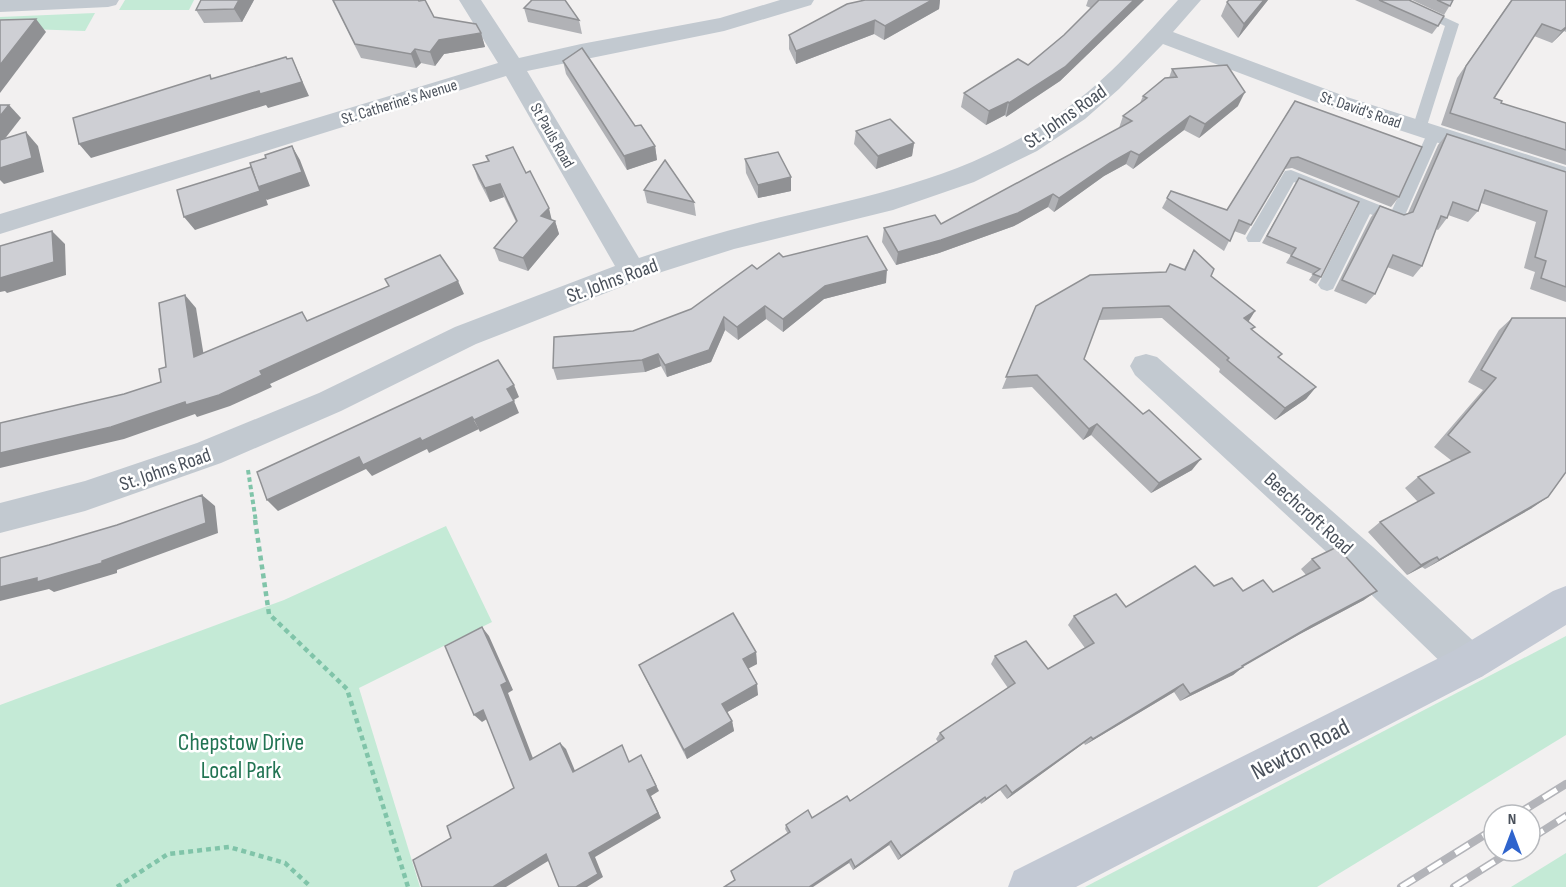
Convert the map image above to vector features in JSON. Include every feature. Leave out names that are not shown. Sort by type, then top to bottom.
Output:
[{"type":"street","points":[[0,5],[108,0]]},
{"type":"street","name":"St Pauls Road","points":[[470,0],[633,272]]},
{"type":"street","name":"St. Catherine's Avenue","points":[[0,224],[511,67],[581,51],[724,24],[803,0]]},
{"type":"street","name":"St. Johns Road","points":[[0,518],[37,510],[146,477],[242,441],[333,401],[481,329],[633,272],[733,239],[861,209],[933,188],[999,160],[1057,128],[1101,96],[1190,0]]},
{"type":"street","name":"St. David's Road","points":[[1158,34],[1338,102],[1566,177]]},
{"type":"street","name":"Beechcroft Road","points":[[1146,366],[1360,559],[1469,663]]},
{"type":"street","name":"Newton Road","points":[[1030,887],[1469,663],[1566,603]]},
{"type":"lane","points":[[1254,238],[1291,175],[1396,218],[1426,131],[1433,86],[1452,24],[1396,0]]},
{"type":"lane","points":[[1327,285],[1366,206]]},
{"type":"path","points":[[247,460],[269,614],[347,689],[408,887]]},
{"type":"path","points":[[117,887],[168,854],[229,847],[285,863],[311,887]]},
{"type":"green space","points":[[125,0],[194,0],[189,10],[119,10]]},
{"type":"green space","points":[[95,13],[85,31],[0,28],[0,17]]},
{"type":"green space","name":"Chepstow Drive Local Park","points":[[446,526],[492,622],[359,688],[420,887],[0,887],[0,705],[284,600]]},
{"type":"green space","points":[[1566,636],[1566,735],[1317,887],[1085,887]]},
{"type":"green space","points":[[1566,853],[1566,887],[1511,887]]},
{"type":"building","points":[[201,0],[239,0],[234,9],[196,10]]},
{"type":"building","points":[[333,0],[425,0],[434,17],[476,24],[481,33],[439,40],[430,52],[415,49],[411,54],[355,44]]},
{"type":"building","points":[[532,0],[565,0],[579,20],[524,8]]},
{"type":"building","points":[[865,0],[932,0],[885,26],[875,20],[796,51],[789,35],[847,4]]},
{"type":"building","points":[[1099,0],[1134,0],[1065,67],[1009,103],[989,111],[964,93],[1018,59],[1028,65],[1064,35]]},
{"type":"building","points":[[1229,0],[1264,0],[1244,24],[1227,2]]},
{"type":"building","points":[[1379,0],[1409,0],[1444,16],[1438,26]]},
{"type":"building","points":[[1437,0],[1453,0],[1450,6]]},
{"type":"building","points":[[1512,0],[1566,0],[1566,27],[1561,31],[1542,24],[1494,98],[1502,101],[1501,103],[1566,123],[1566,150],[1450,113],[1466,66]]},
{"type":"building","points":[[36,19],[0,65],[0,20]]},
{"type":"building","points":[[582,48],[635,126],[641,125],[655,146],[624,156],[563,61]]},
{"type":"building","points":[[286,57],[287,59],[292,58],[302,82],[260,94],[259,91],[79,144],[73,118],[210,75],[211,79]]},
{"type":"building","points":[[1227,65],[1245,92],[1205,124],[1190,116],[1139,155],[1131,151],[1059,198],[1053,194],[1018,213],[941,240],[898,252],[884,228],[935,215],[941,224],[1132,121],[1123,116],[1147,98],[1143,96],[1165,78],[1177,77],[1172,69]]},
{"type":"building","points":[[1295,101],[1422,147],[1399,197],[1298,157],[1291,158],[1251,225],[1239,220],[1230,241],[1167,198],[1171,191],[1227,210]]},
{"type":"building","points":[[0,105],[9,105],[0,116]]},
{"type":"building","points":[[890,119],[914,143],[878,156],[856,131]]},
{"type":"building","points":[[26,132],[32,158],[0,168],[0,140]]},
{"type":"building","points":[[1447,134],[1566,172],[1566,287],[1541,278],[1546,261],[1535,257],[1547,211],[1485,190],[1478,211],[1453,202],[1447,218],[1441,216],[1422,266],[1393,255],[1375,294],[1342,280],[1380,206],[1404,215],[1413,212]]},
{"type":"building","points":[[292,146],[302,172],[258,187],[250,163]]},
{"type":"building","points":[[513,147],[526,173],[530,171],[549,208],[541,216],[555,221],[523,258],[494,248],[517,221],[500,184],[485,188],[473,165],[489,161],[486,156]]},
{"type":"building","points":[[778,152],[791,177],[758,185],[745,159]]},
{"type":"building","points":[[665,160],[694,202],[644,190]]},
{"type":"building","points":[[251,167],[260,191],[184,217],[177,190]]},
{"type":"building","points":[[1299,178],[1359,202],[1321,277],[1313,274],[1320,269],[1291,256],[1296,248],[1267,236]]},
{"type":"building","points":[[52,231],[54,262],[0,278],[0,246]]},
{"type":"building","points":[[867,236],[887,270],[825,286],[783,319],[765,306],[737,327],[724,317],[709,350],[665,365],[658,354],[642,360],[553,368],[554,337],[633,331],[691,309],[752,265],[757,269],[779,253],[783,257]]},
{"type":"building","points":[[1194,250],[1214,269],[1211,276],[1255,311],[1244,318],[1255,327],[1251,329],[1282,354],[1278,357],[1316,387],[1285,408],[1227,360],[1229,358],[1169,306],[1103,308],[1084,359],[1143,414],[1149,410],[1201,459],[1159,483],[1097,424],[1089,429],[1037,375],[1006,377],[1036,306],[1090,275],[1166,272],[1170,264],[1185,270]]},
{"type":"building","points":[[440,255],[458,281],[260,371],[262,375],[219,395],[186,405],[185,402],[111,427],[0,453],[0,423],[124,394],[161,382],[159,369],[166,367],[159,303],[185,295],[194,357],[302,312],[307,321],[389,286],[385,279]]},
{"type":"building","points":[[1512,318],[1566,318],[1566,472],[1548,497],[1439,560],[1437,557],[1421,565],[1380,522],[1434,493],[1418,477],[1470,452],[1448,435],[1496,378],[1481,370]]},
{"type":"building","points":[[498,360],[514,385],[507,389],[514,401],[474,420],[472,417],[422,441],[420,438],[363,465],[359,457],[267,500],[257,472]]},
{"type":"building","points":[[202,495],[206,523],[102,561],[102,563],[37,582],[37,578],[0,587],[0,558],[117,525]]},
{"type":"building","points":[[1337,547],[1377,591],[1311,626],[1243,667],[1190,694],[1183,684],[1093,739],[1091,737],[1012,793],[1006,785],[986,799],[985,797],[901,856],[891,841],[855,867],[851,859],[809,887],[724,887],[735,880],[731,871],[790,832],[786,825],[808,810],[812,818],[847,796],[850,801],[944,738],[940,733],[1015,683],[995,656],[1026,641],[1048,669],[1094,643],[1074,616],[1116,594],[1126,607],[1195,566],[1214,586],[1232,578],[1243,591],[1263,580],[1273,592],[1320,568],[1312,559]]},
{"type":"building","points":[[733,613],[756,652],[743,659],[757,684],[722,704],[732,721],[684,750],[639,665]]},
{"type":"building","points":[[482,627],[507,682],[501,685],[530,760],[560,743],[573,772],[622,745],[629,762],[641,755],[656,786],[647,790],[658,813],[589,853],[598,874],[576,887],[559,887],[546,854],[493,887],[422,887],[413,860],[451,838],[447,826],[514,788],[483,710],[474,715],[445,646]]},
{"type":"railway","points":[[1535,803],[1566,784]]},
{"type":"railway","points":[[1542,831],[1566,816]]},
{"type":"railway","points":[[1401,887],[1482,836]]},
{"type":"railway","points":[[1454,887],[1492,863]]}]
